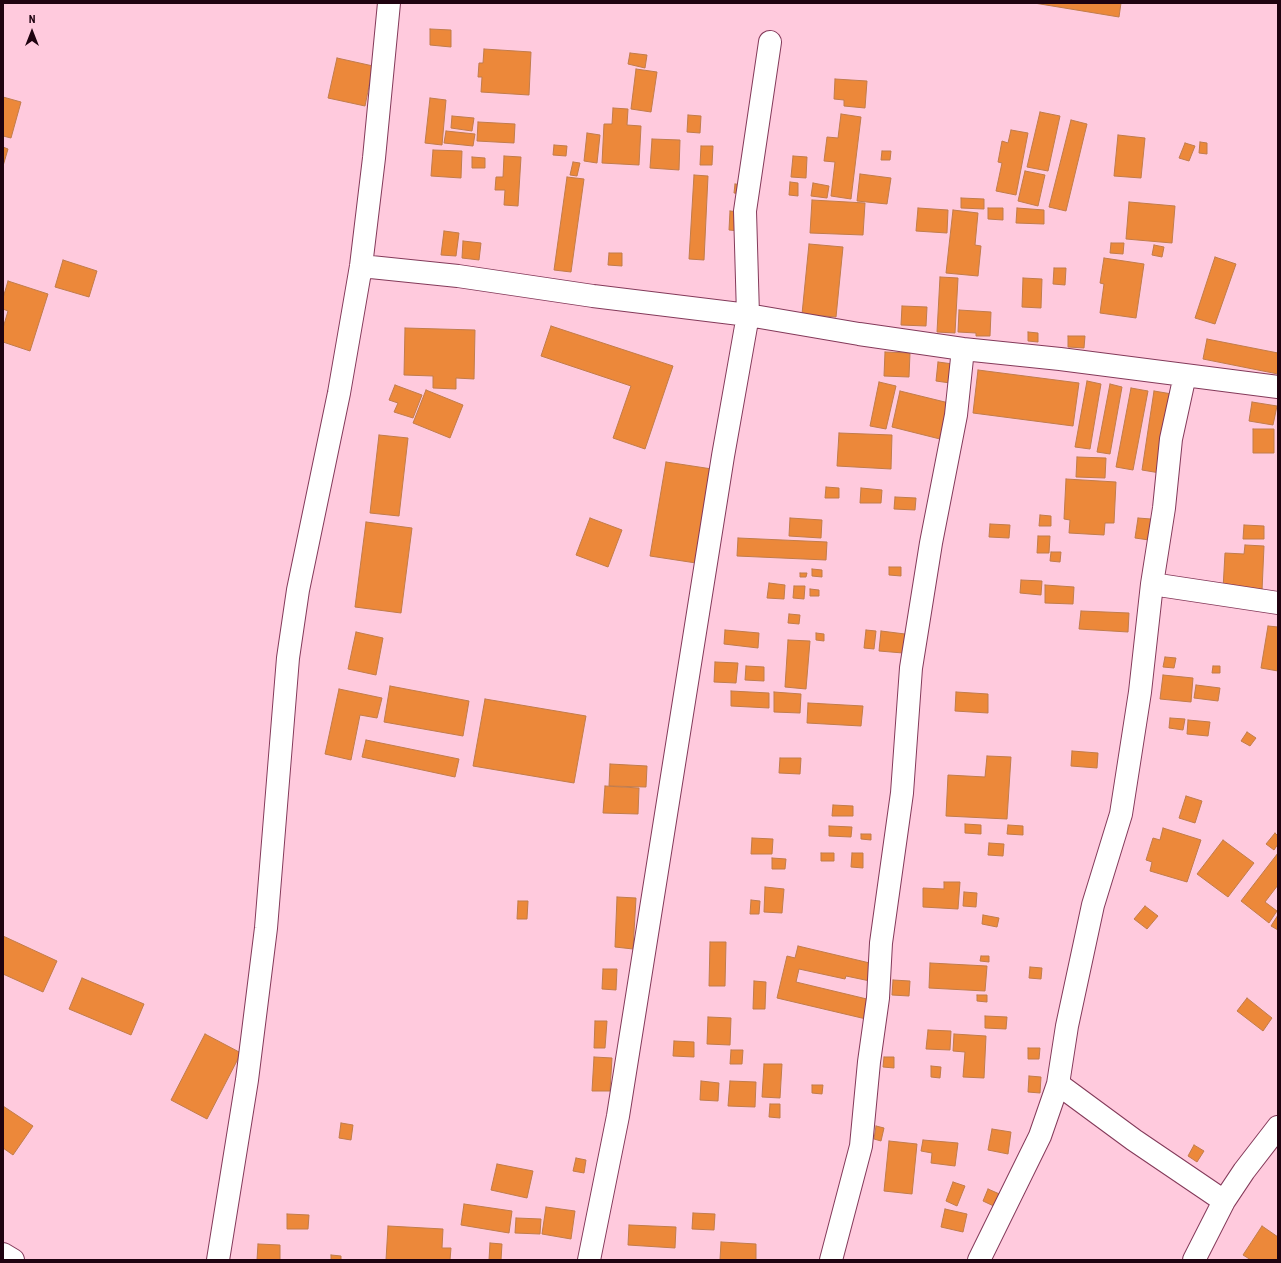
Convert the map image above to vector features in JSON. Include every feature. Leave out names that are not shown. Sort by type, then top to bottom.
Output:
[{"type":"street","points":[[218,1260],[247,1080],[266,928],[288,658],[298,590],[339,393],[361,266],[374,158],[389,3]]},
{"type":"street","points":[[589,1260],[618,1116],[721,471],[748,315],[745,210],[770,42]]},
{"type":"street","points":[[361,266],[458,276],[593,296],[748,315],[859,334],[963,349],[1060,359],[1278,387]]},
{"type":"street","points":[[831,1260],[861,1146],[869,1062],[878,998],[881,943],[902,794],[911,668],[931,543],[956,415],[963,349]]},
{"type":"street","points":[[979,1260],[1040,1136],[1058,1084],[1067,1026],[1093,905],[1121,814],[1140,692],[1152,584],[1164,508],[1171,439],[1185,375]]},
{"type":"street","points":[[1152,584],[1278,603]]},
{"type":"street","points":[[1058,1084],[1134,1140],[1224,1201]]},
{"type":"street","points":[[1194,1260],[1224,1201],[1244,1171],[1278,1127]]},
{"type":"street","points":[[3,1254],[13,1260]]},
{"type":"building","points":[[1034,3],[1121,3],[1119,17]]},
{"type":"building","points":[[430,29],[451,30],[451,47],[430,45]]},
{"type":"building","points":[[484,49],[531,52],[529,95],[481,92],[482,77],[478,77],[479,63],[483,63]]},
{"type":"building","points":[[630,53],[647,55],[645,68],[628,64]]},
{"type":"building","points":[[337,58],[373,66],[365,106],[328,98]]},
{"type":"building","points":[[636,69],[657,72],[651,112],[631,109]]},
{"type":"building","points":[[835,79],[867,81],[865,108],[844,106],[844,100],[834,99]]},
{"type":"building","points":[[3,97],[21,102],[11,138],[3,136]]},
{"type":"building","points":[[430,98],[446,100],[442,145],[425,143]]},
{"type":"building","points":[[613,108],[628,109],[627,125],[641,126],[639,165],[602,163],[604,124],[612,124]]},
{"type":"building","points":[[1040,112],[1060,116],[1048,171],[1027,167]]},
{"type":"building","points":[[841,114],[861,117],[851,199],[831,196],[835,162],[824,161],[827,137],[838,138]]},
{"type":"building","points":[[688,115],[701,116],[700,133],[687,132]]},
{"type":"building","points":[[452,116],[474,118],[472,131],[451,128]]},
{"type":"building","points":[[1071,120],[1087,124],[1066,211],[1049,207]]},
{"type":"building","points":[[478,122],[515,124],[514,143],[477,141]]},
{"type":"building","points":[[1011,130],[1028,133],[1016,195],[996,191],[1002,163],[998,162],[1002,141],[1008,143]]},
{"type":"building","points":[[446,131],[475,134],[473,146],[444,143]]},
{"type":"building","points":[[587,133],[600,135],[597,163],[584,161]]},
{"type":"building","points":[[1118,135],[1145,138],[1141,178],[1114,176]]},
{"type":"building","points":[[652,139],[680,140],[679,170],[650,168]]},
{"type":"building","points":[[1200,142],[1207,143],[1207,154],[1199,153]]},
{"type":"building","points":[[1185,143],[1195,146],[1189,161],[1179,158]]},
{"type":"building","points":[[554,145],[567,146],[566,156],[553,155]]},
{"type":"building","points":[[701,146],[713,146],[712,165],[700,165]]},
{"type":"building","points":[[3,147],[8,149],[3,166]]},
{"type":"building","points":[[433,150],[462,151],[461,178],[431,176]]},
{"type":"building","points":[[882,151],[891,151],[890,160],[881,160]]},
{"type":"building","points":[[504,156],[521,157],[518,206],[504,205],[505,190],[495,190],[496,177],[503,177]]},
{"type":"building","points":[[793,156],[807,157],[806,178],[791,177]]},
{"type":"building","points":[[472,157],[485,158],[485,168],[472,168]]},
{"type":"building","points":[[573,162],[580,163],[577,176],[570,175]]},
{"type":"building","points":[[1025,171],[1045,175],[1038,206],[1018,201]]},
{"type":"building","points":[[860,174],[891,178],[887,204],[857,201]]},
{"type":"building","points":[[694,175],[708,176],[704,260],[689,259]]},
{"type":"building","points":[[567,177],[584,179],[571,272],[554,270]]},
{"type":"building","points":[[790,182],[798,183],[798,196],[789,195]]},
{"type":"building","points":[[813,183],[829,186],[827,198],[811,196]]},
{"type":"building","points":[[735,184],[744,185],[743,194],[734,193]]},
{"type":"building","points":[[961,198],[984,199],[984,209],[961,208]]},
{"type":"building","points":[[812,200],[865,203],[863,235],[810,233]]},
{"type":"building","points":[[1129,202],[1175,206],[1172,243],[1126,239]]},
{"type":"building","points":[[918,208],[948,210],[947,233],[916,231]]},
{"type":"building","points":[[988,208],[1003,208],[1003,220],[988,219]]},
{"type":"building","points":[[1017,208],[1044,210],[1044,224],[1016,223]]},
{"type":"building","points":[[953,210],[978,213],[975,245],[981,246],[978,276],[946,273]]},
{"type":"building","points":[[730,211],[740,212],[740,231],[729,230]]},
{"type":"building","points":[[444,231],[459,233],[456,256],[441,255]]},
{"type":"building","points":[[463,241],[481,243],[479,260],[462,258]]},
{"type":"building","points":[[1111,243],[1124,243],[1123,254],[1110,253]]},
{"type":"building","points":[[809,244],[843,247],[836,317],[802,314]]},
{"type":"building","points":[[1154,245],[1164,247],[1162,257],[1152,255]]},
{"type":"building","points":[[609,253],[622,253],[622,266],[608,265]]},
{"type":"building","points":[[1215,257],[1236,264],[1215,324],[1195,318]]},
{"type":"building","points":[[1104,258],[1144,264],[1136,318],[1100,313],[1104,284],[1100,283]]},
{"type":"building","points":[[63,260],[97,271],[89,297],[55,287]]},
{"type":"building","points":[[1054,268],[1066,268],[1065,285],[1053,284]]},
{"type":"building","points":[[940,277],[958,278],[955,333],[937,332]]},
{"type":"building","points":[[1023,278],[1042,279],[1041,308],[1022,307]]},
{"type":"building","points":[[8,281],[48,294],[30,351],[3,342],[3,328],[8,311],[3,309],[3,298]]},
{"type":"building","points":[[902,306],[927,307],[926,326],[901,325]]},
{"type":"building","points":[[959,310],[991,312],[990,336],[976,336],[976,333],[958,332]]},
{"type":"building","points":[[551,326],[673,366],[645,449],[613,438],[631,386],[541,356]]},
{"type":"building","points":[[405,328],[475,330],[474,379],[456,378],[456,389],[433,388],[433,376],[404,375]]},
{"type":"building","points":[[1028,332],[1038,333],[1038,342],[1028,341]]},
{"type":"building","points":[[1068,336],[1085,336],[1084,348],[1068,347]]},
{"type":"building","points":[[1207,339],[1278,353],[1278,374],[1203,359]]},
{"type":"building","points":[[885,352],[910,353],[909,377],[884,376]]},
{"type":"building","points":[[938,362],[953,364],[950,383],[936,381]]},
{"type":"building","points":[[978,370],[1079,383],[1073,426],[973,413]]},
{"type":"building","points":[[1087,381],[1101,384],[1090,449],[1075,447]]},
{"type":"building","points":[[879,382],[896,386],[886,429],[870,426]]},
{"type":"building","points":[[1110,384],[1122,387],[1110,454],[1097,452]]},
{"type":"building","points":[[395,385],[422,395],[413,418],[394,412],[398,403],[389,400]]},
{"type":"building","points":[[1131,388],[1148,391],[1133,470],[1116,467]]},
{"type":"building","points":[[426,390],[463,405],[450,438],[413,423]]},
{"type":"building","points":[[900,391],[949,403],[940,439],[892,427]]},
{"type":"building","points":[[1154,391],[1172,394],[1160,473],[1142,470]]},
{"type":"building","points":[[1252,402],[1277,406],[1273,425],[1249,421]]},
{"type":"building","points":[[1253,429],[1274,429],[1274,453],[1253,453]]},
{"type":"building","points":[[839,433],[892,435],[891,469],[837,466]]},
{"type":"building","points":[[379,435],[408,438],[399,516],[370,513]]},
{"type":"building","points":[[1077,457],[1106,458],[1105,478],[1076,477]]},
{"type":"building","points":[[666,462],[712,469],[696,563],[650,556]]},
{"type":"building","points":[[1066,479],[1116,482],[1114,523],[1105,523],[1104,535],[1069,533],[1070,520],[1064,519]]},
{"type":"building","points":[[826,487],[839,488],[839,498],[825,498]]},
{"type":"building","points":[[861,488],[882,490],[881,503],[860,503]]},
{"type":"building","points":[[895,497],[916,498],[915,510],[894,509]]},
{"type":"building","points":[[1040,515],[1051,516],[1051,526],[1039,526]]},
{"type":"building","points":[[590,518],[622,530],[608,567],[576,555]]},
{"type":"building","points":[[790,518],[822,520],[821,538],[789,536]]},
{"type":"building","points":[[1138,518],[1151,519],[1149,540],[1135,538]]},
{"type":"building","points":[[366,522],[412,528],[401,613],[355,607]]},
{"type":"building","points":[[990,524],[1010,525],[1009,538],[989,537]]},
{"type":"building","points":[[1244,525],[1264,526],[1264,539],[1243,539]]},
{"type":"building","points":[[1038,536],[1050,536],[1049,553],[1037,553]]},
{"type":"building","points":[[738,538],[827,542],[826,560],[737,556]]},
{"type":"building","points":[[1245,545],[1264,546],[1262,591],[1223,589],[1225,553],[1244,554]]},
{"type":"building","points":[[1051,552],[1061,552],[1060,562],[1050,561]]},
{"type":"building","points":[[889,567],[901,567],[901,576],[889,575]]},
{"type":"building","points":[[812,569],[822,570],[822,577],[812,576]]},
{"type":"building","points":[[800,573],[807,573],[806,577],[800,577]]},
{"type":"building","points":[[1021,580],[1042,581],[1041,595],[1020,593]]},
{"type":"building","points":[[769,583],[785,585],[784,599],[767,598]]},
{"type":"building","points":[[1045,585],[1074,587],[1073,604],[1045,603]]},
{"type":"building","points":[[794,586],[805,586],[804,599],[793,598]]},
{"type":"building","points":[[810,589],[819,590],[819,596],[810,596]]},
{"type":"building","points":[[1081,611],[1129,613],[1128,632],[1079,629]]},
{"type":"building","points":[[789,614],[800,615],[799,624],[788,623]]},
{"type":"building","points":[[1268,626],[1278,627],[1278,671],[1261,668]]},
{"type":"building","points":[[725,630],[759,633],[758,648],[724,644]]},
{"type":"building","points":[[866,630],[876,631],[874,649],[864,648]]},
{"type":"building","points":[[881,631],[905,634],[903,653],[879,651]]},
{"type":"building","points":[[356,632],[383,638],[376,675],[348,669]]},
{"type":"building","points":[[816,633],[824,634],[824,641],[816,640]]},
{"type":"building","points":[[788,640],[810,641],[806,689],[785,687]]},
{"type":"building","points":[[1165,657],[1176,658],[1174,668],[1163,667]]},
{"type":"building","points":[[715,662],[738,663],[736,683],[714,682]]},
{"type":"building","points":[[746,666],[764,667],[764,681],[745,680]]},
{"type":"building","points":[[1213,666],[1220,666],[1220,673],[1212,673]]},
{"type":"building","points":[[1163,675],[1193,678],[1191,702],[1160,699]]},
{"type":"building","points":[[1196,685],[1220,688],[1218,701],[1194,698]]},
{"type":"building","points":[[390,686],[469,701],[463,736],[384,722]]},
{"type":"building","points":[[339,689],[382,698],[377,718],[360,715],[351,760],[325,754]]},
{"type":"building","points":[[731,691],[769,693],[769,708],[731,706]]},
{"type":"building","points":[[774,692],[801,694],[800,713],[774,712]]},
{"type":"building","points":[[956,692],[988,694],[988,713],[955,711]]},
{"type":"building","points":[[485,699],[586,716],[574,783],[473,766]]},
{"type":"building","points":[[808,703],[863,706],[861,726],[807,723]]},
{"type":"building","points":[[1170,718],[1185,719],[1183,730],[1169,728]]},
{"type":"building","points":[[1188,720],[1210,722],[1208,736],[1187,734]]},
{"type":"building","points":[[1247,732],[1256,738],[1250,746],[1241,741]]},
{"type":"building","points":[[366,740],[459,759],[455,777],[362,757]]},
{"type":"building","points":[[1072,751],[1098,753],[1097,768],[1071,766]]},
{"type":"building","points":[[987,756],[1011,757],[1007,819],[946,816],[948,775],[985,777]]},
{"type":"building","points":[[780,758],[801,758],[800,774],[779,773]]},
{"type":"building","points":[[610,764],[647,766],[646,787],[609,786]]},
{"type":"building","points":[[605,786],[639,788],[638,814],[603,813]]},
{"type":"building","points":[[1186,796],[1202,801],[1195,823],[1179,818]]},
{"type":"building","points":[[833,805],[853,806],[853,816],[832,816]]},
{"type":"building","points":[[965,824],[981,825],[981,834],[965,833]]},
{"type":"building","points":[[1008,825],[1023,826],[1023,835],[1007,834]]},
{"type":"building","points":[[829,826],[852,827],[851,837],[829,836]]},
{"type":"building","points":[[1163,828],[1201,840],[1187,882],[1150,871],[1152,862],[1146,860],[1153,838],[1160,840]]},
{"type":"building","points":[[1275,833],[1278,836],[1278,844],[1274,850],[1266,844]]},
{"type":"building","points":[[861,834],[871,834],[871,840],[861,839]]},
{"type":"building","points":[[752,838],[773,839],[772,854],[751,854]]},
{"type":"building","points":[[1223,840],[1254,863],[1228,897],[1197,874]]},
{"type":"building","points":[[989,843],[1004,844],[1003,856],[988,855]]},
{"type":"building","points":[[821,853],[834,853],[834,861],[821,861]]},
{"type":"building","points":[[852,853],[863,853],[863,868],[851,867]]},
{"type":"building","points":[[1278,853],[1278,885],[1265,902],[1277,911],[1269,923],[1241,901]]},
{"type":"building","points":[[772,858],[786,859],[785,869],[772,869]]},
{"type":"building","points":[[944,882],[960,882],[958,909],[923,907],[923,888],[944,889]]},
{"type":"building","points":[[765,887],[784,889],[782,913],[764,912]]},
{"type":"building","points":[[964,892],[977,893],[976,907],[963,906]]},
{"type":"building","points":[[617,897],[636,898],[633,949],[615,947]]},
{"type":"building","points":[[751,900],[760,901],[759,914],[750,914]]},
{"type":"building","points":[[518,901],[528,901],[527,919],[517,919]]},
{"type":"building","points":[[1145,906],[1158,916],[1147,929],[1134,919]]},
{"type":"building","points":[[983,915],[999,918],[997,927],[982,924]]},
{"type":"building","points":[[1278,915],[1278,930],[1271,926]]},
{"type":"building","points":[[3,936],[57,961],[43,992],[3,974]]},
{"type":"building","points":[[710,942],[726,942],[725,986],[709,986]]},
{"type":"building","points":[[798,946],[874,964],[870,981],[846,976],[845,979],[799,969],[796,982],[871,1000],[866,1019],[777,998],[787,956],[795,958]]},
{"type":"building","points":[[981,956],[989,956],[989,962],[980,961]]},
{"type":"building","points":[[930,963],[987,966],[985,991],[929,988]]},
{"type":"building","points":[[1030,967],[1042,968],[1041,979],[1029,978]]},
{"type":"building","points":[[603,969],[617,969],[616,990],[602,989]]},
{"type":"building","points":[[82,978],[144,1004],[131,1035],[69,1009]]},
{"type":"building","points":[[893,980],[910,981],[909,996],[892,995]]},
{"type":"building","points":[[754,981],[766,982],[765,1009],[753,1009]]},
{"type":"building","points":[[977,995],[987,995],[987,1002],[977,1001]]},
{"type":"building","points":[[1247,998],[1272,1018],[1263,1031],[1237,1011]]},
{"type":"building","points":[[985,1016],[1007,1017],[1006,1029],[985,1028]]},
{"type":"building","points":[[708,1017],[731,1018],[730,1045],[707,1044]]},
{"type":"building","points":[[595,1021],[607,1021],[605,1048],[594,1048]]},
{"type":"building","points":[[928,1030],[951,1031],[950,1050],[926,1049]]},
{"type":"building","points":[[205,1034],[241,1053],[207,1119],[171,1100]]},
{"type":"building","points":[[954,1034],[986,1036],[984,1078],[963,1077],[965,1052],[953,1051]]},
{"type":"building","points":[[674,1041],[694,1042],[694,1057],[673,1056]]},
{"type":"building","points":[[1028,1048],[1040,1048],[1039,1059],[1028,1059]]},
{"type":"building","points":[[731,1050],[743,1050],[742,1064],[730,1064]]},
{"type":"building","points":[[594,1057],[612,1058],[610,1091],[592,1091]]},
{"type":"building","points":[[884,1057],[894,1057],[894,1068],[883,1067]]},
{"type":"building","points":[[764,1064],[782,1064],[780,1098],[762,1097]]},
{"type":"building","points":[[931,1066],[941,1067],[940,1078],[931,1077]]},
{"type":"building","points":[[1029,1076],[1041,1077],[1040,1093],[1028,1092]]},
{"type":"building","points":[[701,1081],[719,1083],[718,1101],[700,1100]]},
{"type":"building","points":[[730,1081],[756,1082],[755,1107],[728,1106]]},
{"type":"building","points":[[812,1085],[823,1085],[822,1094],[812,1093]]},
{"type":"building","points":[[770,1104],[780,1104],[780,1118],[769,1117]]},
{"type":"building","points":[[3,1106],[33,1126],[13,1155],[3,1148]]},
{"type":"building","points":[[341,1123],[353,1125],[351,1140],[339,1138]]},
{"type":"building","points":[[876,1126],[884,1128],[881,1141],[874,1139]]},
{"type":"building","points":[[992,1129],[1011,1132],[1008,1154],[988,1150]]},
{"type":"building","points":[[923,1140],[958,1143],[955,1166],[931,1163],[932,1153],[921,1151]]},
{"type":"building","points":[[889,1141],[917,1144],[912,1194],[884,1191]]},
{"type":"building","points":[[1194,1145],[1204,1151],[1197,1162],[1188,1156]]},
{"type":"building","points":[[576,1158],[586,1160],[584,1173],[573,1171]]},
{"type":"building","points":[[497,1164],[533,1171],[527,1198],[491,1190]]},
{"type":"building","points":[[953,1182],[965,1186],[957,1206],[946,1201]]},
{"type":"building","points":[[988,1189],[1004,1196],[998,1208],[983,1201]]},
{"type":"building","points":[[464,1204],[512,1211],[509,1233],[461,1225]]},
{"type":"building","points":[[546,1207],[575,1211],[571,1239],[542,1234]]},
{"type":"building","points":[[945,1209],[967,1214],[963,1232],[941,1227]]},
{"type":"building","points":[[693,1213],[715,1214],[714,1230],[692,1229]]},
{"type":"building","points":[[287,1214],[309,1215],[308,1229],[287,1229]]},
{"type":"building","points":[[516,1218],[541,1219],[540,1234],[515,1233]]},
{"type":"building","points":[[629,1225],[676,1227],[675,1248],[628,1245]]},
{"type":"building","points":[[388,1226],[443,1229],[442,1248],[451,1248],[450,1260],[386,1260]]},
{"type":"building","points":[[1262,1226],[1278,1237],[1278,1260],[1251,1260],[1243,1255]]},
{"type":"building","points":[[721,1242],[756,1244],[756,1260],[720,1260]]},
{"type":"building","points":[[490,1243],[502,1244],[501,1260],[489,1260]]},
{"type":"building","points":[[258,1244],[280,1245],[280,1260],[257,1260]]},
{"type":"building","points":[[331,1255],[341,1256],[341,1260],[331,1260]]}]
